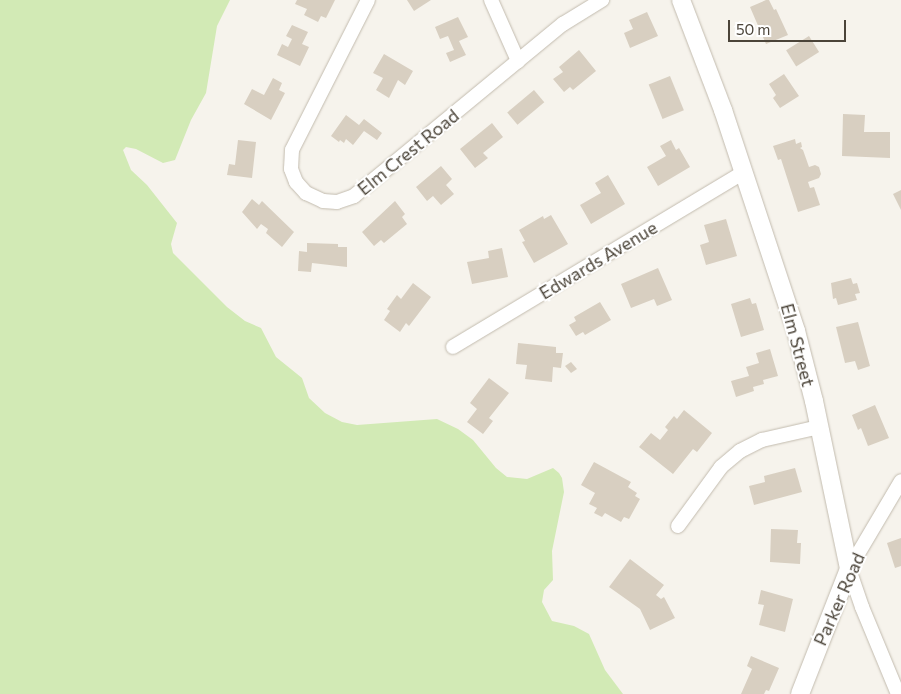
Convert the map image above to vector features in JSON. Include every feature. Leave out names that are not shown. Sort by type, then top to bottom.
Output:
[{"type":"street","name":"Elm Crest Road","points":[[368,0],[292,150],[291,164],[294,178],[302,190],[314,198],[332,202],[354,196],[570,18],[602,0]]},
{"type":"street","points":[[491,0],[518,61]]},
{"type":"street","name":"Elm Street","points":[[681,0],[701,48],[796,331],[819,427],[849,569],[862,607],[898,694]]},
{"type":"street","name":"Edwards Avenue","points":[[453,347],[743,172]]},
{"type":"street","points":[[678,526],[721,467],[740,451],[762,440],[819,427]]},
{"type":"street","name":"Parker Road","points":[[800,694],[849,569],[901,481]]},
{"type":"green space","points":[[0,0],[230,0],[217,26],[206,93],[191,120],[175,160],[163,163],[136,149],[126,147],[123,150],[131,170],[147,185],[177,223],[171,244],[173,253],[227,307],[245,321],[261,328],[276,357],[302,378],[309,398],[325,413],[342,422],[357,425],[437,419],[458,429],[473,440],[496,468],[507,477],[527,479],[553,468],[559,473],[562,478],[564,492],[552,551],[553,580],[544,590],[542,602],[552,621],[574,626],[589,634],[605,670],[623,694],[0,694]]},
{"type":"building","points":[[297,0],[335,0],[326,18],[321,16],[318,22],[304,15],[307,9],[295,4]]},
{"type":"building","points":[[407,0],[431,0],[414,11]]},
{"type":"building","points":[[769,0],[774,10],[776,9],[788,35],[766,44],[750,7]]},
{"type":"building","points":[[647,12],[658,36],[630,48],[624,33],[633,29],[629,20]]},
{"type":"building","points":[[458,17],[468,37],[459,41],[466,55],[450,62],[446,53],[454,50],[448,36],[440,39],[435,27]]},
{"type":"building","points":[[292,25],[308,32],[302,44],[309,47],[300,66],[277,55],[282,44],[288,47],[292,39],[286,36]]},
{"type":"building","points":[[809,36],[819,52],[796,66],[786,50]]},
{"type":"building","points":[[579,50],[596,71],[573,90],[570,87],[564,92],[553,79],[563,72],[559,67]]},
{"type":"building","points":[[384,54],[413,71],[405,85],[398,80],[389,98],[376,90],[383,78],[373,73]]},
{"type":"building","points":[[784,74],[799,96],[780,108],[773,98],[776,95],[769,84]]},
{"type":"building","points":[[670,76],[684,110],[663,119],[649,85]]},
{"type":"building","points":[[273,78],[282,83],[279,90],[285,93],[271,120],[244,104],[252,89],[264,95]]},
{"type":"building","points":[[534,90],[544,102],[517,125],[507,112]]},
{"type":"building","points":[[843,114],[865,115],[864,132],[890,132],[890,158],[842,156]]},
{"type":"building","points":[[346,115],[359,125],[364,119],[382,133],[377,140],[364,131],[353,145],[346,139],[344,143],[340,140],[339,142],[331,136]]},
{"type":"building","points":[[492,123],[503,137],[483,153],[488,158],[475,168],[460,149]]},
{"type":"building","points":[[795,139],[796,144],[801,142],[802,147],[800,148],[803,150],[809,167],[815,165],[819,167],[821,174],[819,178],[808,182],[810,188],[814,187],[820,205],[798,212],[781,159],[778,160],[773,146]]},
{"type":"building","points":[[238,140],[256,142],[252,178],[227,175],[229,164],[235,165]]},
{"type":"building","points":[[671,140],[676,150],[679,148],[690,167],[658,186],[647,167],[666,156],[660,146]]},
{"type":"building","points":[[441,166],[452,179],[446,185],[454,194],[441,205],[433,196],[427,201],[416,187]]},
{"type":"building","points":[[608,175],[625,204],[591,224],[580,205],[601,193],[595,183]]},
{"type":"building","points":[[901,190],[901,210],[893,194]]},
{"type":"building","points":[[252,199],[259,205],[262,201],[294,232],[282,247],[266,233],[268,229],[261,224],[257,229],[242,212]]},
{"type":"building","points":[[395,201],[405,214],[402,217],[407,224],[384,243],[381,240],[374,246],[362,232]]},
{"type":"building","points":[[551,215],[568,244],[534,263],[522,242],[525,241],[519,230],[543,216],[544,219]]},
{"type":"building","points":[[726,219],[737,256],[706,265],[700,245],[709,242],[704,225]]},
{"type":"building","points":[[307,243],[338,244],[338,247],[347,247],[347,267],[312,263],[311,272],[298,271],[299,251],[307,252]]},
{"type":"building","points":[[502,248],[508,277],[472,284],[467,262],[489,258],[488,251]]},
{"type":"building","points":[[658,268],[672,300],[657,306],[654,299],[631,308],[621,284]]},
{"type":"building","points":[[851,278],[853,284],[857,283],[860,293],[855,294],[857,300],[838,305],[836,298],[833,299],[831,283]]},
{"type":"building","points":[[413,283],[431,297],[409,326],[406,323],[400,332],[384,320],[390,311],[387,309],[397,295],[401,299]]},
{"type":"building","points":[[750,298],[752,304],[756,303],[764,330],[741,337],[731,304]]},
{"type":"building","points":[[600,302],[611,320],[585,335],[583,332],[576,336],[569,325],[576,321],[574,317]]},
{"type":"building","points":[[858,322],[870,366],[858,370],[855,361],[845,363],[836,327]]},
{"type":"building","points":[[518,343],[556,347],[556,353],[563,353],[561,368],[553,367],[552,382],[525,379],[527,365],[516,364]]},
{"type":"building","points":[[770,349],[778,376],[763,380],[764,384],[753,387],[754,391],[736,397],[731,381],[749,376],[746,367],[759,363],[756,353]]},
{"type":"building","points":[[571,362],[577,369],[571,373],[565,366]]},
{"type":"building","points":[[489,378],[509,393],[489,418],[493,421],[483,434],[467,422],[477,409],[470,403]]},
{"type":"building","points":[[875,405],[889,438],[868,446],[861,428],[858,430],[852,415]]},
{"type":"building","points":[[684,410],[712,433],[697,452],[693,449],[673,474],[639,447],[651,433],[660,440],[668,430],[665,427],[674,416],[677,419]]},
{"type":"building","points":[[594,462],[631,482],[628,487],[637,493],[635,496],[640,499],[629,519],[624,517],[621,522],[605,513],[602,517],[594,513],[597,508],[589,504],[595,493],[581,485]]},
{"type":"building","points":[[795,468],[802,492],[754,505],[749,486],[765,482],[764,476]]},
{"type":"building","points":[[771,529],[798,530],[797,543],[801,543],[800,564],[770,562]]},
{"type":"building","points":[[901,538],[901,566],[895,568],[887,543]]},
{"type":"building","points":[[630,559],[664,585],[656,595],[661,599],[664,597],[675,618],[650,630],[640,609],[609,587]]},
{"type":"building","points":[[761,590],[793,599],[785,632],[759,625],[764,605],[758,604]]},
{"type":"building","points":[[751,656],[779,668],[769,691],[766,690],[764,694],[741,694],[752,669],[747,666]]}]
